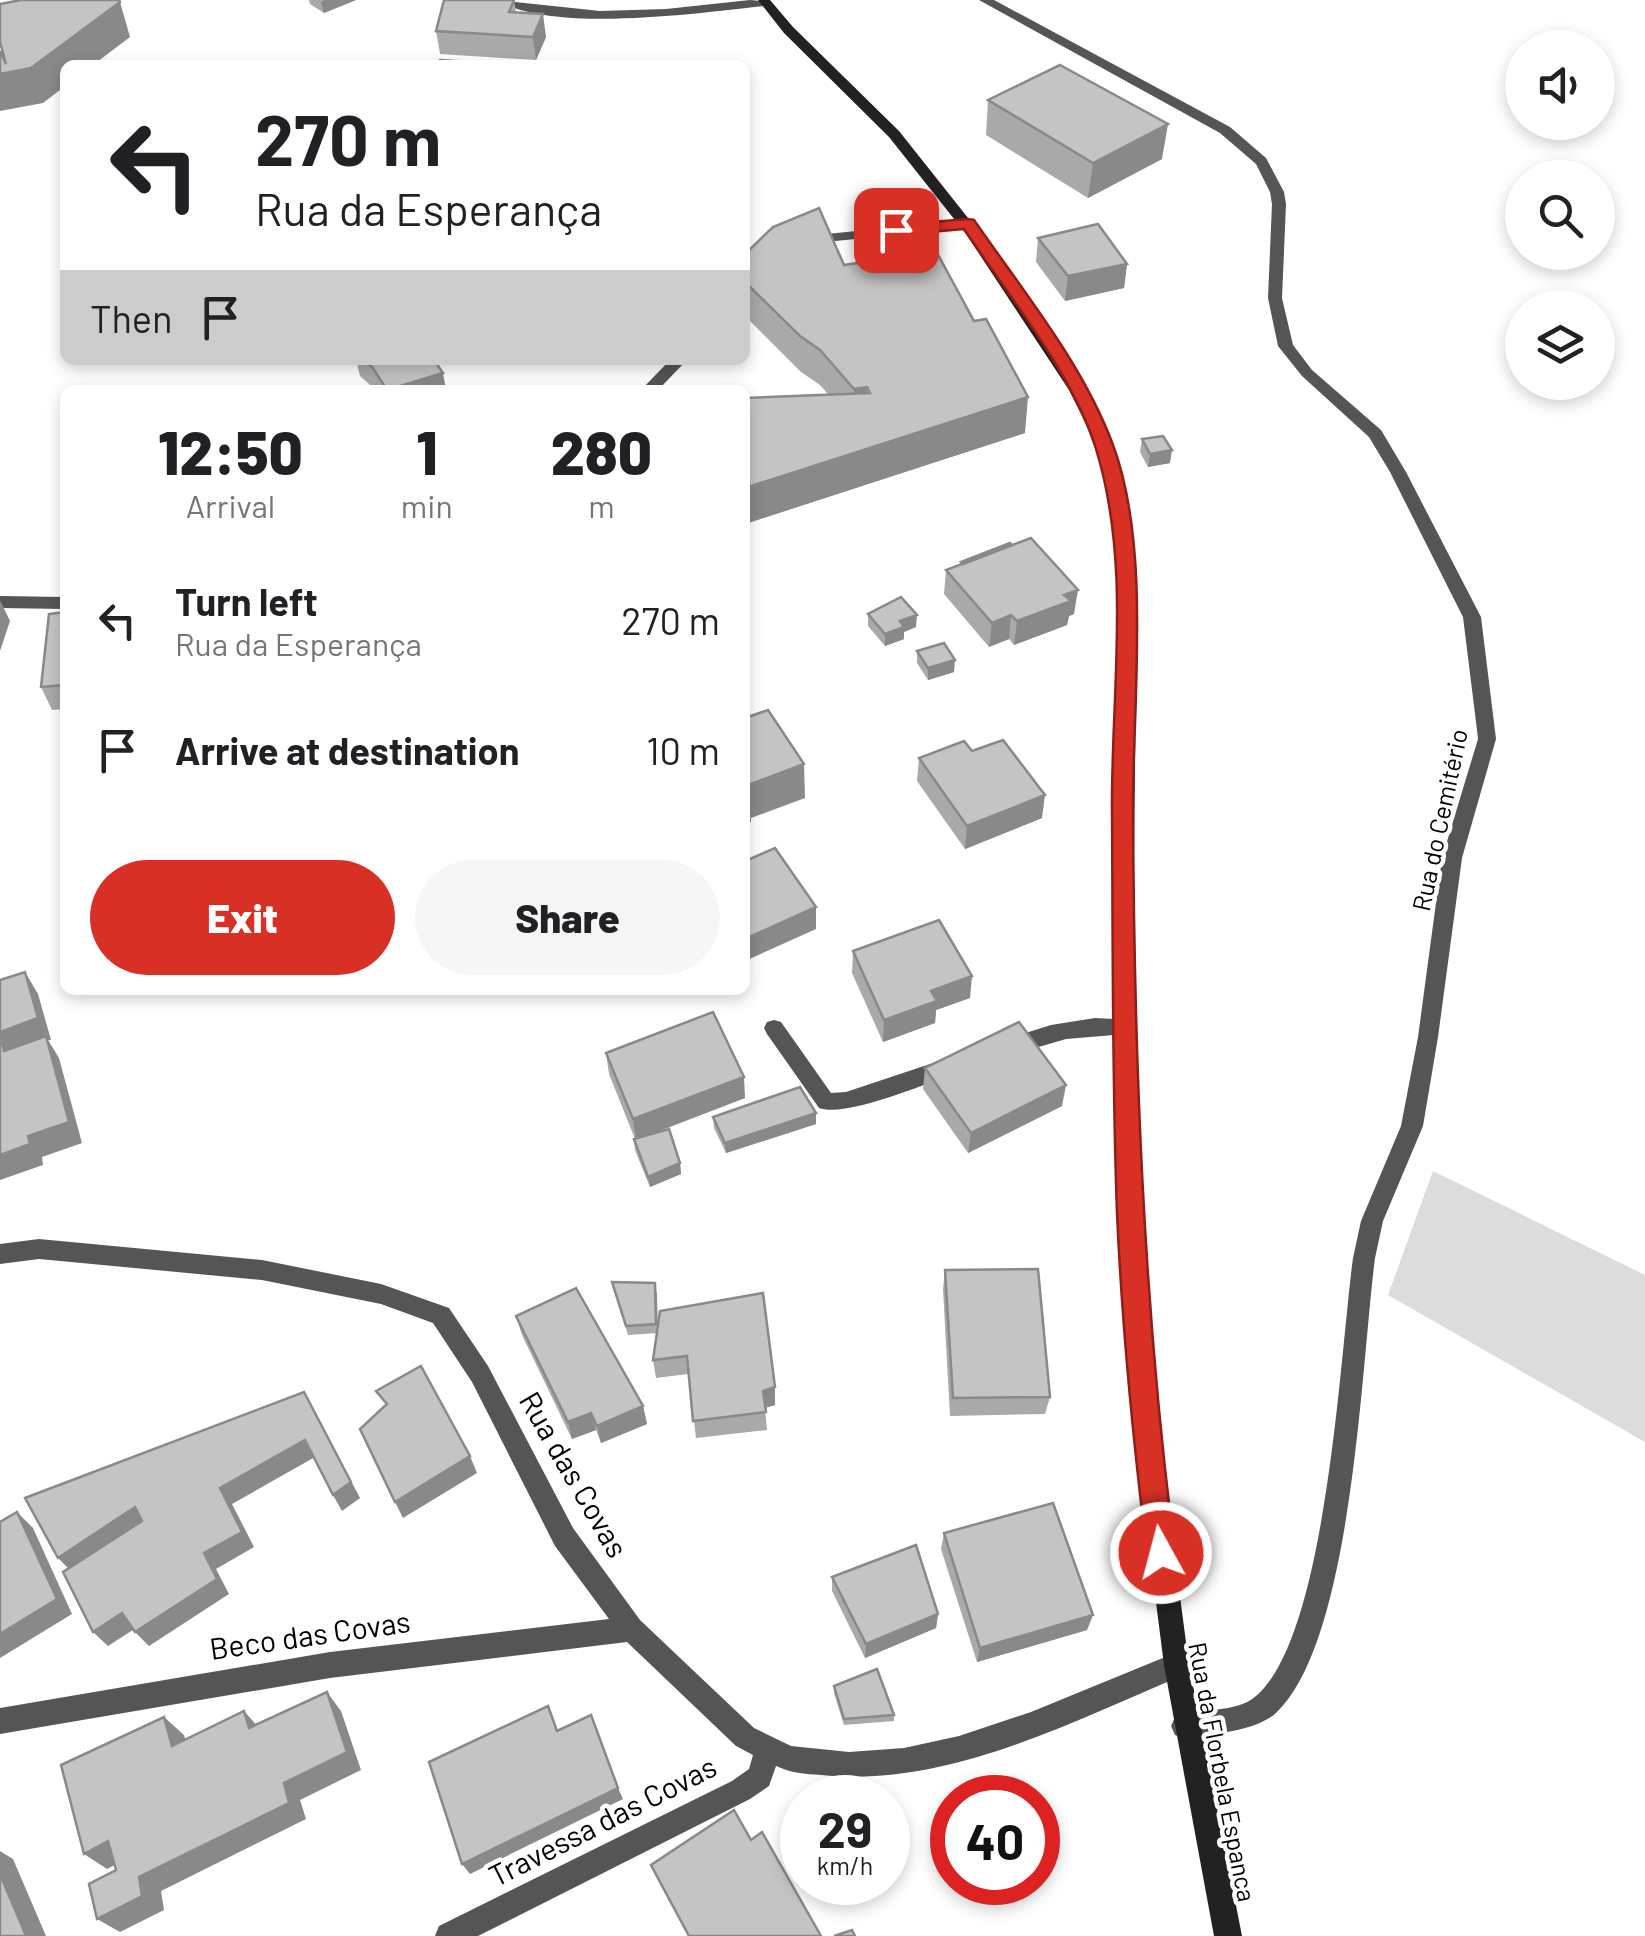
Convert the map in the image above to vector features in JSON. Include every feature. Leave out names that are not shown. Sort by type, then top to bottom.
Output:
[{"type":"street","points":[[502,0],[548,12],[596,16],[683,12],[765,1]]},
{"type":"street","name":"Rua do Cemitério","points":[[985,0],[1225,130],[1265,165],[1277,188],[1279,204],[1276,298],[1286,346],[1307,372],[1375,434],[1398,472],[1472,617],[1487,738],[1452,858],[1412,1126],[1372,1221],[1364,1258],[1332,1542],[1294,1676],[1265,1706],[1227,1719],[1184,1726]]},
{"type":"street","name":"Rua da Florbela Espanca","points":[[765,1],[816,58],[871,110],[968,224],[1071,377],[1104,444],[1121,505],[1127,639],[1123,805],[1130,1213],[1145,1421],[1184,1726],[1228,1936]]},
{"type":"street","points":[[796,241],[968,224]]},
{"type":"street","points":[[654,385],[674,365]]},
{"type":"street","points":[[0,602],[60,603]]},
{"type":"street","points":[[774,1028],[826,1102],[846,1101],[1058,1030],[1091,1024],[1126,1026]]},
{"type":"street","name":"Rua das Covas","points":[[0,1254],[39,1248],[262,1270],[381,1294],[441,1315],[480,1374],[564,1537],[631,1629],[745,1737],[789,1759],[849,1765],[904,1761],[958,1749],[1031,1725],[1176,1666]]},
{"type":"street","name":"Beco das Covas","points":[[0,1721],[314,1667],[631,1629]]},
{"type":"street","name":"Travessa das Covas","points":[[449,1936],[741,1790],[760,1777],[768,1749]]},
{"type":"shaded area","points":[[1433,1171],[1645,1275],[1645,1442],[1388,1295]]},
{"type":"building","points":[[21,0],[120,2],[31,68],[0,74],[0,51],[6,64],[0,42],[0,4]]},
{"type":"building","points":[[444,0],[514,0],[509,12],[543,14],[533,37],[436,31]]},
{"type":"building","points":[[1060,65],[1168,124],[1093,163],[988,100]]},
{"type":"building","points":[[819,208],[844,265],[936,251],[974,321],[986,319],[1028,397],[750,486],[750,398],[870,393],[867,387],[854,389],[820,350],[750,287],[750,249],[773,227]]},
{"type":"building","points":[[1098,224],[1127,264],[1068,276],[1038,238]]},
{"type":"building","points":[[370,365],[437,365],[443,373],[403,385],[384,385]]},
{"type":"building","points":[[1163,436],[1172,450],[1150,454],[1142,439]]},
{"type":"building","points":[[1031,538],[1078,590],[1064,595],[1071,601],[1017,621],[1011,615],[992,623],[946,570]]},
{"type":"building","points":[[1010,543],[1012,545],[961,562]]},
{"type":"building","points":[[901,597],[917,615],[900,621],[904,627],[885,634],[868,614]]},
{"type":"building","points":[[60,613],[60,685],[41,687],[49,614]]},
{"type":"building","points":[[944,643],[955,660],[928,668],[917,651]]},
{"type":"building","points":[[768,710],[804,764],[750,784],[750,716]]},
{"type":"building","points":[[1003,740],[1045,795],[967,826],[919,758],[964,741],[972,751]]},
{"type":"building","points":[[775,848],[816,907],[750,937],[750,859]]},
{"type":"building","points":[[939,920],[972,976],[931,991],[937,1001],[884,1020],[853,951]]},
{"type":"building","points":[[25,972],[38,1018],[0,1032],[0,980]]},
{"type":"building","points":[[713,1012],[744,1077],[633,1119],[606,1053]]},
{"type":"building","points":[[1019,1022],[1066,1085],[971,1133],[925,1068]]},
{"type":"building","points":[[0,1032],[4,1051],[46,1036],[69,1122],[28,1136],[30,1144],[0,1155]]},
{"type":"building","points":[[800,1087],[816,1113],[725,1143],[713,1117]]},
{"type":"building","points":[[669,1129],[680,1163],[648,1177],[634,1139]]},
{"type":"building","points":[[1038,1269],[1050,1397],[953,1398],[945,1270]]},
{"type":"building","points":[[612,1282],[655,1283],[656,1324],[626,1326]]},
{"type":"building","points":[[576,1288],[643,1406],[597,1426],[591,1413],[568,1422],[516,1316]]},
{"type":"building","points":[[763,1293],[775,1387],[763,1391],[766,1412],[693,1421],[687,1356],[653,1360],[660,1311]]},
{"type":"building","points":[[421,1366],[470,1456],[395,1502],[360,1429],[387,1404],[376,1391]]},
{"type":"building","points":[[304,1392],[351,1482],[333,1495],[305,1440],[220,1488],[242,1532],[204,1553],[217,1579],[135,1632],[122,1613],[93,1632],[63,1572],[142,1521],[135,1507],[58,1558],[25,1498]]},
{"type":"building","points":[[1053,1503],[1093,1615],[980,1648],[944,1533]]},
{"type":"building","points":[[17,1512],[57,1599],[0,1634],[0,1522]]},
{"type":"building","points":[[916,1545],[938,1614],[866,1644],[832,1577]]},
{"type":"building","points":[[877,1669],[894,1715],[844,1719],[834,1686]]},
{"type":"building","points":[[327,1692],[347,1752],[284,1783],[289,1803],[139,1877],[142,1896],[97,1919],[89,1884],[116,1870],[108,1841],[84,1854],[61,1765],[164,1717],[172,1746],[244,1711],[249,1728]]},
{"type":"building","points":[[548,1706],[557,1731],[591,1715],[618,1788],[462,1864],[429,1762]]},
{"type":"building","points":[[734,1810],[751,1840],[762,1832],[780,1864],[780,1905],[803,1905],[821,1936],[689,1936],[651,1865]]},
{"type":"building","points":[[0,1874],[26,1936],[0,1936]]},
{"type":"building","points":[[852,1930],[855,1936],[834,1936]]},
{"type":"route","points":[[896,230],[968,224],[1071,377],[1104,444],[1121,505],[1127,639],[1123,805],[1130,1213],[1147,1440],[1161,1553]]}]
